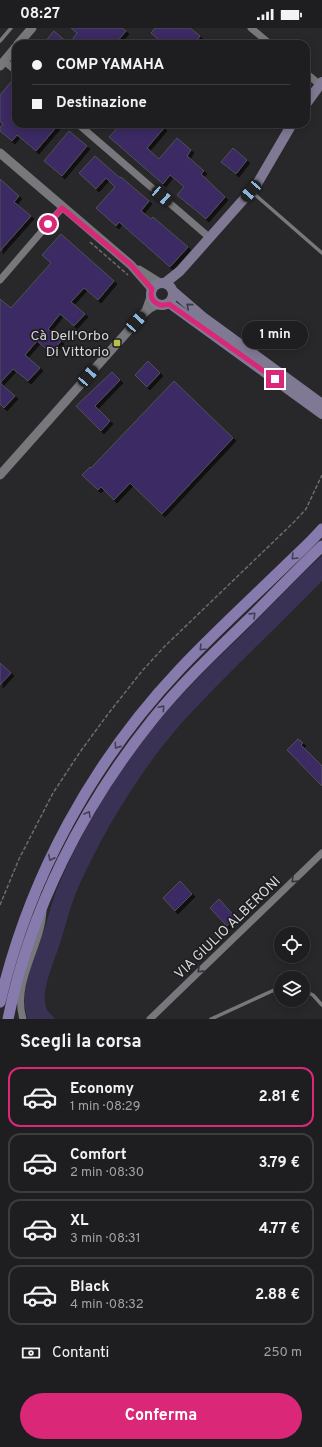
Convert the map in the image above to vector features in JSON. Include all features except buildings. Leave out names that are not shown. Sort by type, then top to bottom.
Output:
[{"type":"main road","points":[[310,99],[321,84]]},
{"type":"main road","points":[[162,291],[251,191],[290,128]]},
{"type":"main road","points":[[162,291],[173,298],[169,304],[322,414]]},
{"type":"main road","points":[[162,291],[203,317],[322,404]]},
{"type":"main road","points":[[0,1002],[15,947],[43,874],[62,835],[107,759],[128,731],[180,669],[322,529]]},
{"type":"main road","points":[[8,1019],[20,972],[44,903],[62,861],[91,807],[110,776],[153,719],[207,659],[320,549]]},
{"type":"street","points":[[22,40],[32,28]]},
{"type":"street","points":[[251,28],[265,40]]},
{"type":"street","points":[[12,51],[1,61],[12,68]]},
{"type":"street","points":[[310,76],[321,84]]},
{"type":"street","points":[[83,128],[210,238]]},
{"type":"street","points":[[0,153],[62,208],[162,291],[0,475]]},
{"type":"street","points":[[0,280],[62,208]]},
{"type":"street","name":"VIA GIULIO ALBERONI","points":[[150,1019],[322,853]]},
{"type":"street","points":[[23,1019],[20,1004],[22,989],[42,924],[44,903]]},
{"type":"lane","points":[[0,41],[11,28]]},
{"type":"lane","points":[[251,191],[322,253]]},
{"type":"lane","points":[[211,1019],[274,990]]},
{"type":"lane","points":[[310,994],[322,1005]]},
{"type":"path","points":[[0,905],[18,859],[53,793],[80,752],[108,714],[142,671],[164,647],[306,509],[322,475]]},
{"type":"shaded area","points":[[322,556],[322,581],[219,683],[170,736],[140,777],[112,821],[78,888],[46,985],[45,1003],[47,1010],[55,1019],[28,1019],[25,1009],[25,999],[28,977],[55,895],[80,839],[108,791],[139,746],[174,703],[312,564]]},
{"type":"place","name":"Cà Dell'Orbo Di Vittorio","points":[[117,343]]},
{"type":"route","points":[[48,224],[62,208],[131,265],[152,289],[151,297],[155,303],[162,305],[169,304],[190,317],[275,379]]}]
